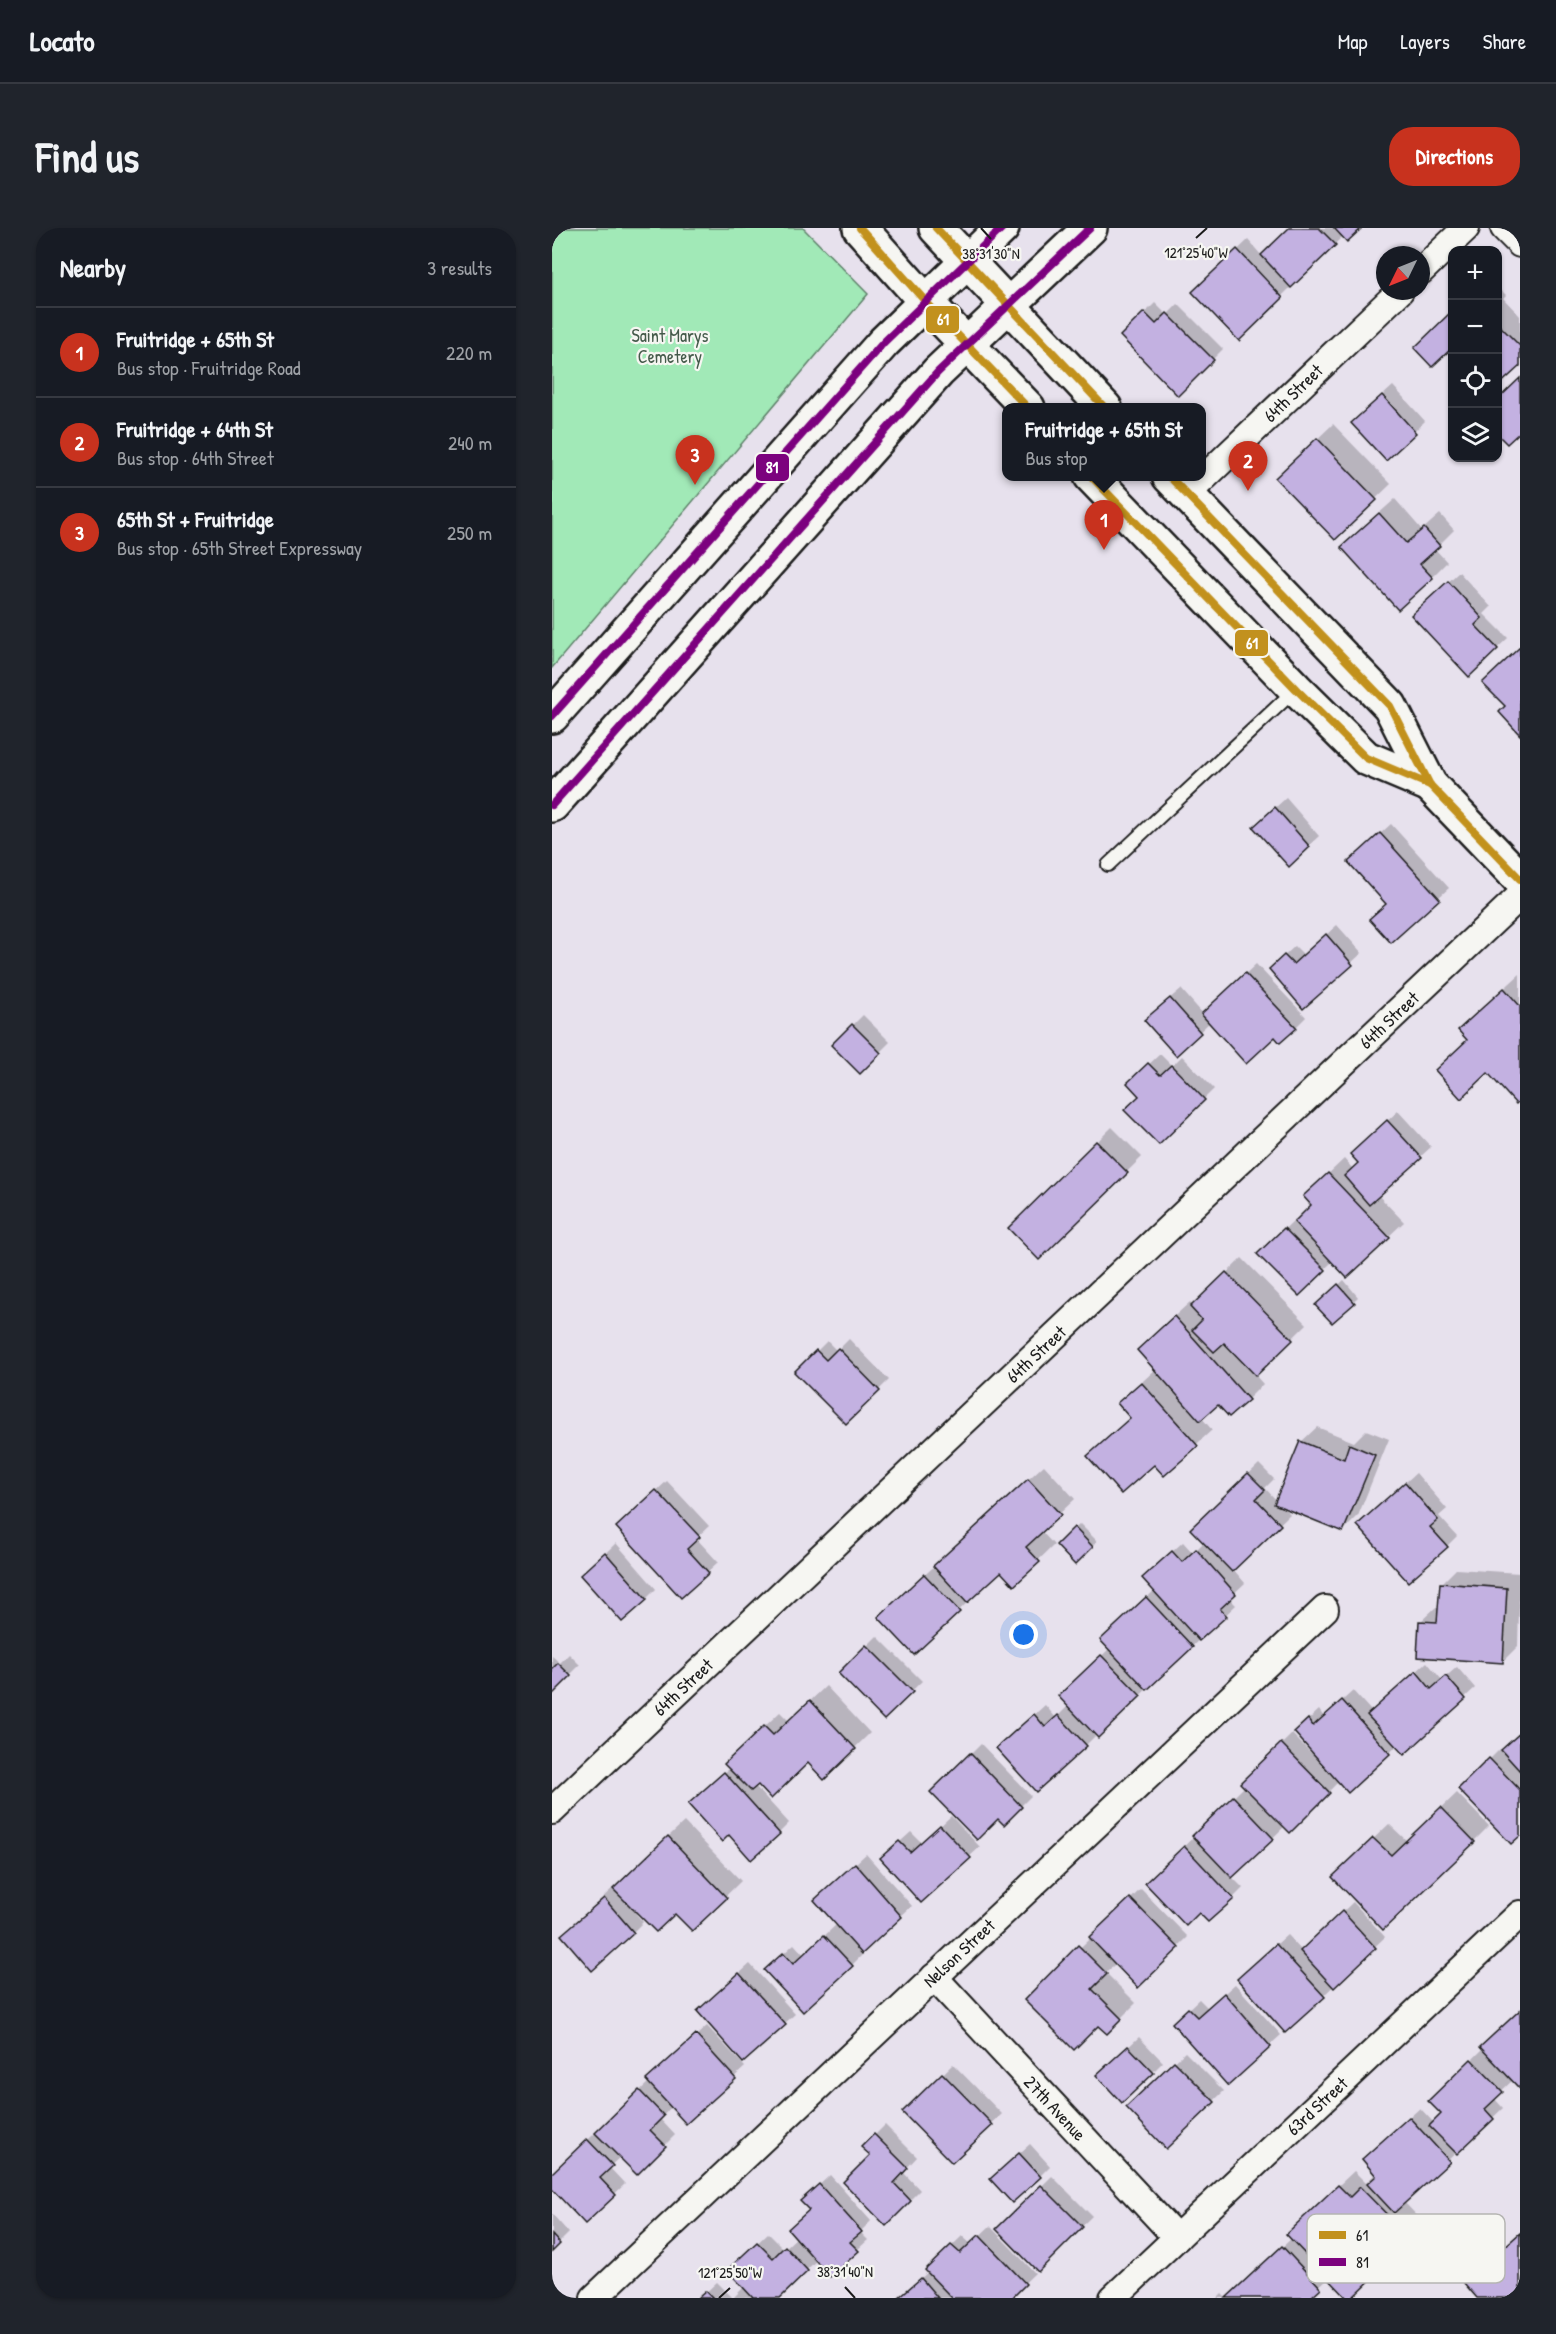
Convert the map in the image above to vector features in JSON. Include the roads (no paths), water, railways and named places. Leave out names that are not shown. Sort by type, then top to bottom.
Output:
[{"type":"main road","points":[[860,228],[926,302],[1023,403]]},
{"type":"main road","points":[[936,228],[1100,403]]},
{"type":"main road","points":[[552,716],[884,342],[1002,228]]},
{"type":"main road","points":[[552,806],[914,398],[967,344],[1090,228]]},
{"type":"main road","points":[[1095,481],[1366,758],[1430,785]]},
{"type":"main road","points":[[1177,486],[1390,706],[1430,785],[1520,879]]},
{"type":"street","points":[[1430,262],[1466,228]]},
{"type":"street","points":[[1504,228],[1520,244]]},
{"type":"street","name":"64th Street","points":[[1206,461],[1390,300]]},
{"type":"street","name":"64th Street","points":[[552,1811],[1520,896]]},
{"type":"street","name":"Nelson Street","points":[[594,2298],[1325,1609]]},
{"type":"street","name":"63rd Street","points":[[1113,2298],[1520,1914]]},
{"type":"street","name":"27th Avenue","points":[[934,1977],[1177,2238]]},
{"type":"lane","points":[[1108,865],[1296,689]]},
{"type":"place","name":"65th St + Fruitridge","points":[[695,485]]},
{"type":"place","name":"Fruitridge + 64th St","points":[[1248,491]]},
{"type":"place","name":"Fruitridge + 65th St","points":[[1104,550]]},
{"type":"park label","name":"Saint Marys Cemetery","points":[[670,345]]}]
